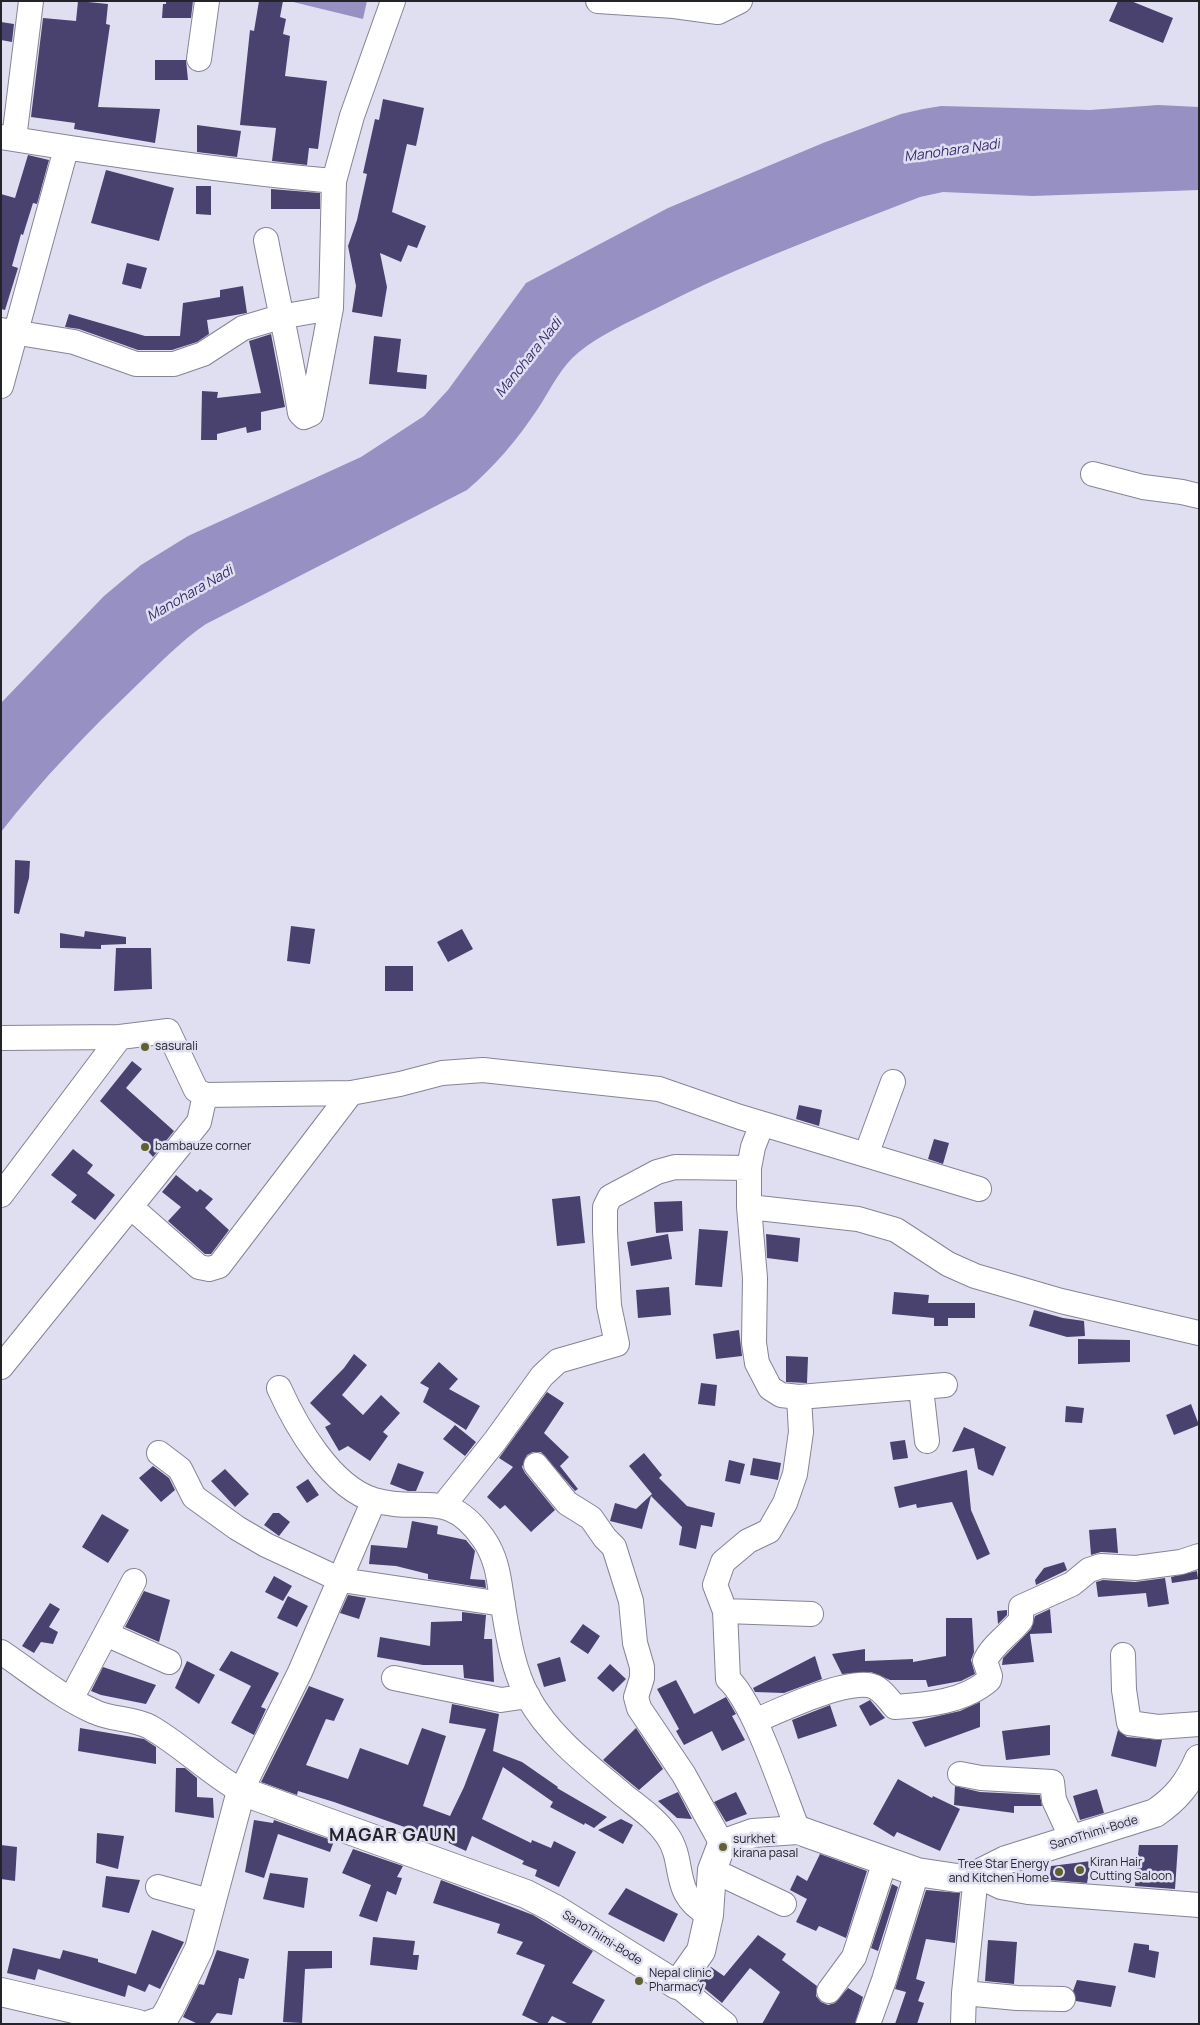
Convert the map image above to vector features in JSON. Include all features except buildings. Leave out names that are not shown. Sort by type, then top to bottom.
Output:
[{"type":"main road","name":"SanoThimi-Bode","points":[[722,1844],[753,1833],[798,1830],[918,1872],[957,1878],[976,1874],[1006,1860],[1155,1813],[1172,1802],[1183,1789],[1199,1759]]},
{"type":"main road","name":"SanoThimi-Bode","points":[[241,1791],[526,1894],[555,1909],[677,1985]]},
{"type":"main road","points":[[151,2024],[163,2020],[199,1949],[241,1791]]},
{"type":"main road","points":[[677,1985],[701,1951],[709,1915],[712,1870],[722,1844]]},
{"type":"main road","points":[[1,1992],[138,2024]]},
{"type":"street","points":[[31,1],[8,138],[66,149],[230,172],[334,181]]},
{"type":"street","points":[[199,59],[207,1]]},
{"type":"street","points":[[266,240],[280,317],[292,363],[300,412],[304,417],[311,414],[331,308],[334,181],[352,116],[393,1]]},
{"type":"street","points":[[598,1],[674,6],[718,12],[740,1]]},
{"type":"street","points":[[1,386],[9,332],[66,149]]},
{"type":"street","points":[[9,332],[74,342],[136,364],[174,364],[203,354],[243,328],[280,317],[331,308]]},
{"type":"street","points":[[1094,474],[1143,487],[1199,496]]},
{"type":"street","points":[[1,1038],[120,1037],[168,1031],[196,1090],[205,1095],[351,1092],[400,1084],[442,1073],[483,1070],[659,1089],[762,1124],[979,1190]]},
{"type":"street","points":[[1,1195],[120,1037]]},
{"type":"street","points":[[866,1155],[893,1082]]},
{"type":"street","points":[[132,1208],[200,1267],[209,1269],[219,1266],[351,1092]]},
{"type":"street","points":[[1,1367],[132,1208],[199,1122],[205,1095]]},
{"type":"street","points":[[762,1124],[753,1148],[749,1168],[749,1207],[755,1278],[754,1342],[757,1363],[770,1388],[781,1395],[799,1397],[945,1385]]},
{"type":"street","points":[[443,1506],[495,1441],[542,1376],[558,1361],[618,1344],[610,1306],[605,1231],[605,1207],[610,1197],[657,1172],[675,1167],[749,1168]]},
{"type":"street","points":[[749,1207],[858,1219],[896,1230],[948,1264],[975,1276],[1061,1301],[1199,1333]]},
{"type":"street","points":[[279,1388],[305,1440],[322,1460],[347,1484],[374,1500],[443,1506],[458,1513],[483,1538],[498,1568],[515,1662],[528,1696],[566,1747],[658,1824],[671,1841],[679,1876],[687,1897],[699,1910],[709,1915]]},
{"type":"street","points":[[921,1388],[927,1441]]},
{"type":"street","points":[[798,1830],[754,1721],[737,1687],[728,1679],[725,1611],[715,1585],[723,1562],[748,1541],[769,1531],[785,1503],[795,1474],[801,1432],[799,1397]]},
{"type":"street","points":[[159,1453],[180,1469],[194,1497],[237,1528],[266,1545],[341,1580],[503,1604]]},
{"type":"street","points":[[536,1465],[567,1503],[591,1518],[614,1547],[631,1601],[635,1644],[642,1667],[642,1678],[636,1697],[639,1708],[684,1775],[722,1844]]},
{"type":"street","points":[[1,1652],[44,1680],[54,1691],[97,1713],[127,1719],[147,1726],[164,1736],[218,1778],[241,1791],[300,1672],[374,1500]]},
{"type":"street","points":[[754,1721],[841,1688],[869,1685],[883,1693],[895,1707],[933,1704],[969,1692],[989,1680],[990,1676],[985,1661],[990,1652],[1008,1637],[1021,1620],[1021,1607],[1072,1584],[1089,1570],[1101,1566],[1136,1568],[1180,1562],[1199,1556]]},
{"type":"street","points":[[72,1699],[134,1581]]},
{"type":"street","points":[[725,1611],[811,1614]]},
{"type":"street","points":[[106,1634],[169,1662]]},
{"type":"street","points":[[1123,1655],[1124,1690],[1129,1723],[1158,1727],[1199,1724]]},
{"type":"street","points":[[394,1678],[501,1700],[528,1696]]},
{"type":"street","points":[[960,1774],[981,1778],[1052,1782],[1054,1800],[1072,1840]]},
{"type":"street","points":[[829,1991],[854,1957],[885,1861]]},
{"type":"street","points":[[712,1870],[784,1904]]},
{"type":"street","points":[[868,2024],[918,1872]]},
{"type":"street","points":[[963,2024],[964,1993],[976,1874],[1001,1886],[1028,1892],[1199,1904]]},
{"type":"street","points":[[158,1886],[212,1902]]},
{"type":"street","points":[[677,1985],[725,2024]]},
{"type":"street","points":[[964,1993],[1016,1998],[1063,1999]]},
{"type":"water","points":[[289,1],[367,1],[363,19]]},
{"type":"water","name":"Manohara Nadi","points":[[1158,105],[1199,107],[1199,190],[1033,196],[943,192],[920,197],[720,278],[596,340],[572,358],[521,432],[487,472],[467,490],[206,624],[179,645],[84,737],[33,793],[1,832],[1,703],[104,596],[141,565],[188,536],[361,457],[424,416],[448,390],[526,283],[668,208],[823,143],[901,114],[941,106],[1090,110]]},
{"type":"place","name":"sasurali","points":[[145,1047]]},
{"type":"place","name":"bambauze corner","points":[[145,1147]]},
{"type":"place","name":"surkhet kirana pasal","points":[[723,1847]]},
{"type":"place","name":"Kiran Hair Cutting Saloon","points":[[1080,1870]]},
{"type":"place","name":"Tree Star Energy and Kitchen Home","points":[[1059,1872]]},
{"type":"place","name":"Nepal clinic Pharmacy","points":[[639,1981]]},
{"type":"district","name":"MAGAR GAUN","points":[[393,1836]]}]
